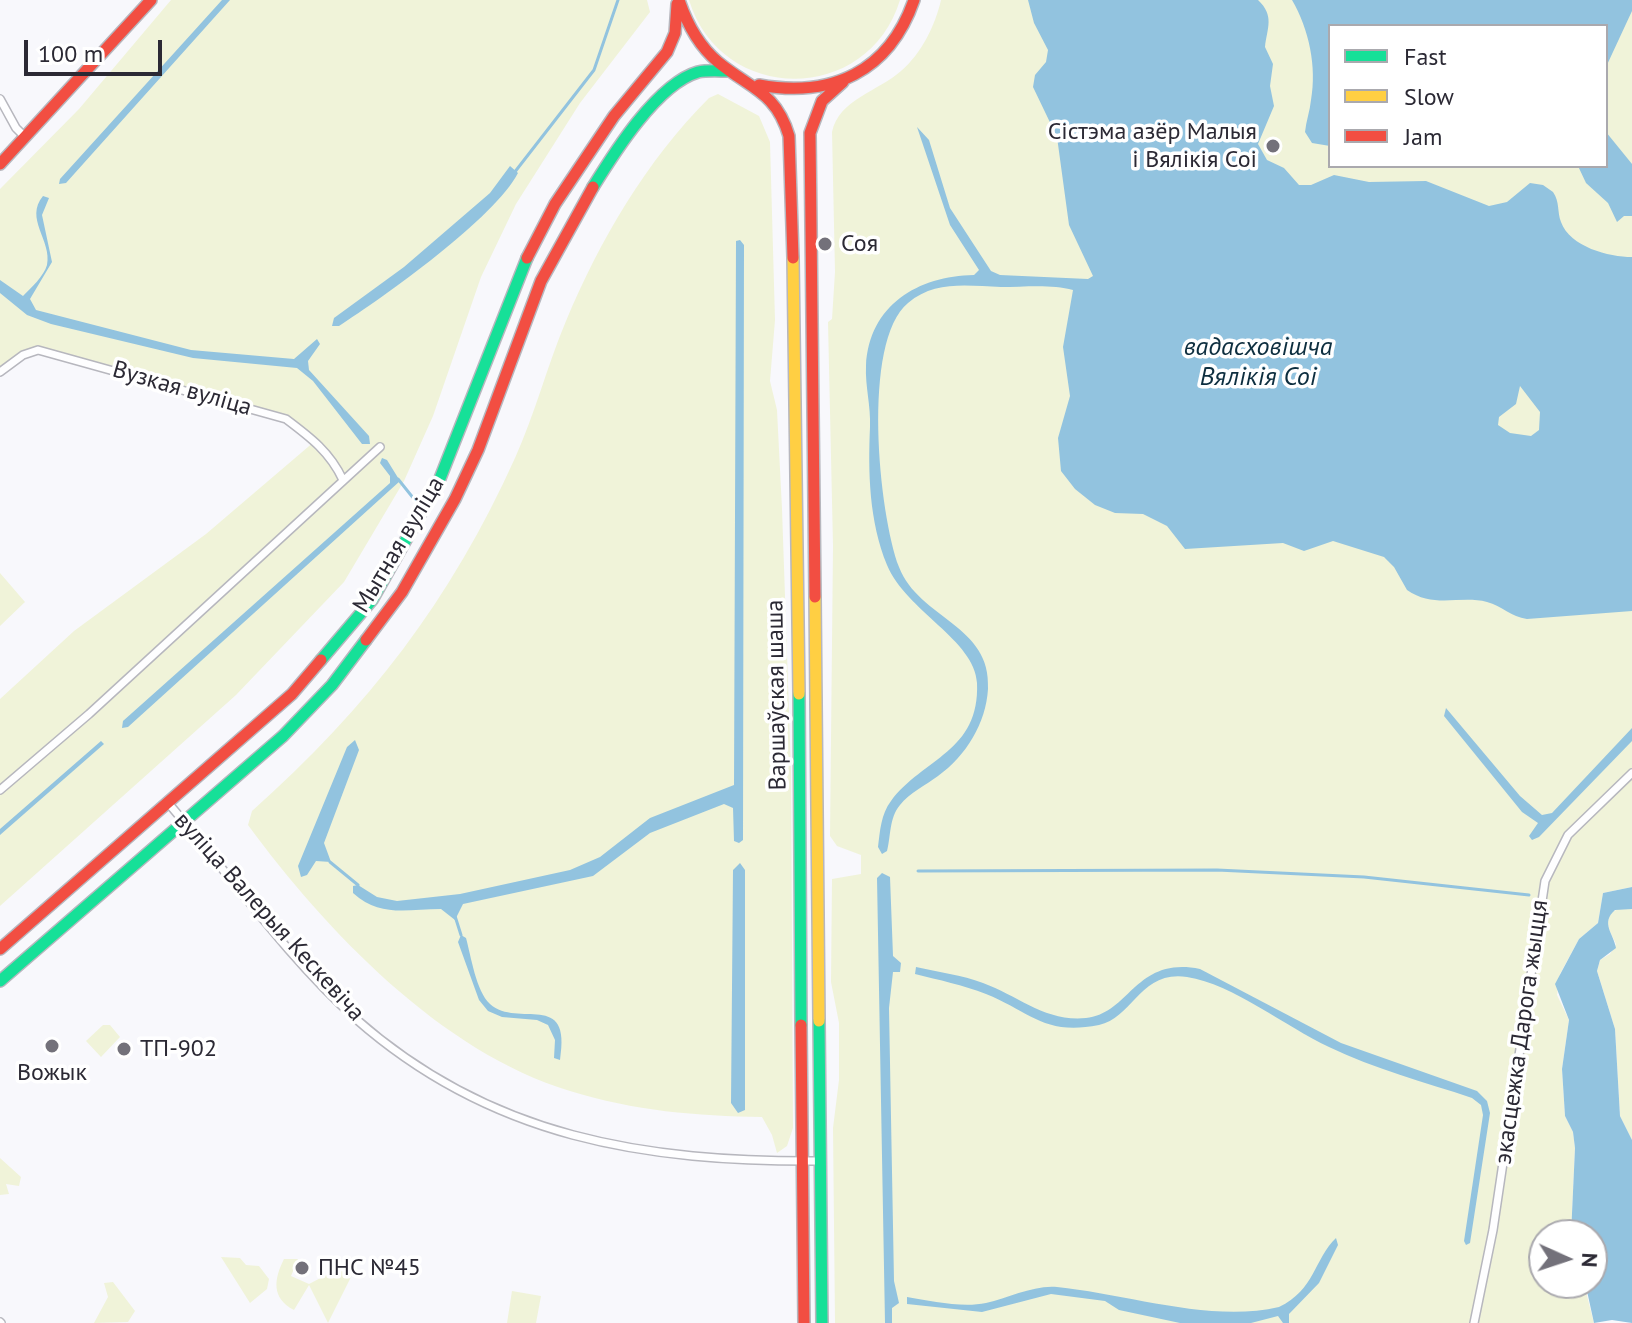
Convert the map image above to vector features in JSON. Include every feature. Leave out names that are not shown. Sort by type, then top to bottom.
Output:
[{"type":"main road","points":[[0,164],[151,0]]},
{"type":"main road","name":"Варшаўская шаша","points":[[678,0],[696,39],[730,71],[772,97],[784,112],[789,136],[796,422],[804,1323]]},
{"type":"main road","name":"Мытная вуліца","points":[[0,949],[292,694],[372,600],[454,449],[524,263],[575,170],[667,52],[675,33],[678,0]]},
{"type":"main road","name":"Варшаўская шаша","points":[[822,1323],[810,133],[822,101],[886,52],[902,30],[914,0]]},
{"type":"main road","name":"Мытная вуліца","points":[[0,981],[292,726],[332,685],[402,592],[455,499],[478,450],[541,281],[568,228],[606,166],[651,107],[675,84],[698,72],[730,71]]},
{"type":"main road","name":"Варшаўская шаша","points":[[751,82],[797,91],[843,82]]},
{"type":"street","points":[[0,99],[16,128],[26,138]]},
{"type":"street","name":"Вузкая вуліца","points":[[0,372],[23,355],[38,350],[286,419],[316,441],[335,463],[343,480]]},
{"type":"street","points":[[0,790],[89,714],[380,447]]},
{"type":"street","name":"экасцежка Дарога жыцця","points":[[1474,1323],[1493,1230],[1545,881],[1568,835],[1632,773]]},
{"type":"street","name":"вуліца Валерыя Кескевіча","points":[[169,804],[280,937],[354,1017],[408,1058],[462,1092],[522,1121],[598,1143],[710,1158],[820,1161]]},
{"type":"green space","points":[[171,0],[647,0],[650,12],[580,103],[516,204],[481,277],[433,416],[404,481],[344,582],[236,695],[0,906],[0,699],[74,631],[206,534],[315,441],[286,419],[38,350],[0,372],[0,189],[79,109]]},
{"type":"green space","points":[[689,0],[900,0],[883,34],[858,59],[828,74],[794,79],[761,74],[731,59],[706,34]]},
{"type":"green space","points":[[941,0],[1632,0],[1632,887],[1603,893],[1598,923],[1579,939],[1560,974],[1557,995],[1569,1020],[1562,1069],[1565,1116],[1573,1132],[1575,1148],[1572,1219],[1528,1219],[1528,1299],[1588,1299],[1594,1323],[835,1323],[833,1128],[839,1080],[839,1023],[831,982],[832,879],[861,874],[861,855],[837,846],[830,836],[833,546],[828,322],[832,319],[835,272],[832,132],[836,121],[851,103],[892,78],[915,56],[926,39]]},
{"type":"green space","points":[[718,94],[759,116],[770,142],[775,320],[770,381],[777,410],[791,770],[793,1128],[787,1146],[777,1153],[762,1117],[666,1111],[594,1098],[522,1073],[476,1048],[432,1018],[350,945],[313,906],[248,825],[252,811],[333,732],[403,649],[434,605],[490,510],[515,458],[566,321],[610,231],[665,148],[709,98]]},
{"type":"green space","points":[[0,573],[25,602],[0,626]]},
{"type":"green space","points":[[1632,909],[1632,1140],[1620,1116],[1615,1029],[1597,971],[1600,960],[1610,954],[1616,944],[1608,921],[1611,912]]},
{"type":"green space","points":[[103,1025],[110,1025],[120,1037],[101,1057],[86,1041]]},
{"type":"green space","points":[[0,1158],[21,1177],[19,1186],[6,1184],[9,1194],[0,1195]]},
{"type":"green space","points":[[221,1257],[240,1258],[246,1265],[259,1266],[269,1279],[267,1289],[250,1303]]},
{"type":"green space","points":[[361,1257],[328,1323],[309,1285],[294,1310],[278,1294],[278,1274],[284,1259],[298,1259],[291,1276],[309,1284]]},
{"type":"green space","points":[[113,1282],[135,1311],[128,1322],[94,1323],[108,1297],[104,1283]]},
{"type":"green space","points":[[512,1291],[541,1296],[536,1323],[507,1323]]},
{"type":"water","points":[[222,0],[230,0],[66,183],[59,184],[60,179]]},
{"type":"water","name":"вадасховішча Вялікія Соі","points":[[1028,0],[1258,0],[1268,17],[1265,47],[1273,64],[1270,86],[1274,106],[1258,144],[1267,160],[1284,168],[1299,185],[1311,185],[1334,175],[1369,182],[1426,181],[1489,206],[1507,202],[1530,183],[1543,185],[1553,192],[1561,222],[1573,238],[1602,253],[1632,257],[1632,611],[1527,619],[1477,600],[1427,599],[1407,590],[1394,567],[1384,557],[1333,541],[1304,551],[1283,543],[1185,549],[1167,526],[1143,514],[1115,513],[1095,505],[1075,489],[1061,471],[1058,438],[1070,396],[1063,347],[1073,290],[1047,286],[964,286],[929,291],[908,303],[893,323],[884,353],[878,430],[885,509],[899,567],[909,585],[979,650],[986,668],[988,689],[979,726],[966,749],[948,768],[913,793],[896,810],[887,851],[882,854],[878,847],[885,811],[904,786],[960,739],[975,706],[977,683],[965,653],[896,582],[881,548],[873,514],[870,479],[866,374],[869,345],[876,326],[900,298],[934,281],[974,275],[979,270],[950,225],[917,127],[929,140],[950,208],[991,271],[1000,275],[1088,279],[1093,276],[1069,225],[1057,137],[1033,87],[1035,75],[1046,62],[1048,50],[1034,23]],"holes":[[[1520,386],[1540,412],[1539,430],[1531,436],[1510,433],[1498,425],[1499,417],[1516,404]]]},
{"type":"water","points":[[1292,0],[1632,0],[1632,11],[1608,63],[1608,24],[1328,24],[1328,146],[1312,143],[1305,132],[1313,87],[1312,62]]},
{"type":"water","points":[[1608,134],[1632,164],[1632,216],[1624,216],[1617,222],[1608,203],[1586,183],[1579,168],[1608,168]]},
{"type":"water","points":[[510,166],[518,173],[506,191],[463,234],[383,296],[339,326],[332,326],[334,318],[404,267],[490,193]]},
{"type":"water","points":[[43,196],[49,198],[42,215],[52,262],[30,299],[36,310],[191,350],[294,359],[317,339],[320,344],[308,361],[309,370],[369,436],[370,444],[362,444],[313,381],[297,368],[193,358],[51,324],[27,315],[0,293],[0,280],[23,296],[45,269],[46,247],[36,213]]},
{"type":"water","points":[[740,240],[744,245],[743,840],[739,843],[734,841],[733,808],[724,804],[650,833],[593,876],[463,904],[455,920],[441,909],[384,909],[363,901],[353,893],[353,886],[358,885],[377,897],[397,901],[460,894],[570,870],[600,857],[650,818],[734,785],[736,241]]},
{"type":"water","points":[[382,458],[387,460],[400,481],[128,727],[122,728],[123,721],[390,483],[390,476],[380,463]]},
{"type":"water","points":[[1446,708],[1520,796],[1542,815],[1552,813],[1632,728],[1632,741],[1539,837],[1532,840],[1529,836],[1538,823],[1522,812],[1444,716]]},
{"type":"water","points":[[355,740],[359,750],[324,843],[331,862],[316,861],[307,875],[301,877],[298,866],[347,747]]},
{"type":"water","points":[[101,741],[104,744],[0,835],[0,829]]},
{"type":"water","points":[[740,863],[745,870],[745,1110],[738,1113],[731,1103],[733,870]]},
{"type":"water","points":[[882,873],[890,877],[893,956],[901,963],[900,972],[893,972],[889,1008],[894,1281],[899,1303],[892,1308],[892,1323],[885,1323],[877,878]]},
{"type":"water","points":[[1632,887],[1632,909],[1615,910],[1609,919],[1616,948],[1600,960],[1597,971],[1615,1029],[1620,1116],[1632,1140],[1632,1323],[1612,1320],[1594,1323],[1589,1299],[1608,1299],[1608,1219],[1572,1219],[1575,1148],[1573,1132],[1565,1116],[1562,1069],[1569,1020],[1555,984],[1579,939],[1598,923],[1603,893]]},
{"type":"water","points":[[461,935],[466,938],[485,998],[502,1011],[551,1018],[558,1025],[562,1038],[560,1060],[554,1058],[555,1040],[548,1025],[537,1020],[502,1017],[488,1011],[479,1000],[458,942]]},
{"type":"water","points":[[916,967],[975,980],[1045,1012],[1071,1018],[1101,1014],[1147,978],[1161,971],[1178,967],[1200,969],[1341,1043],[1477,1091],[1487,1101],[1490,1113],[1470,1243],[1466,1245],[1464,1241],[1483,1115],[1481,1105],[1472,1098],[1346,1055],[1312,1039],[1241,997],[1205,981],[1171,977],[1158,981],[1147,987],[1111,1021],[1080,1028],[1051,1025],[977,991],[915,974]]},
{"type":"water","points":[[1336,1238],[1338,1245],[1319,1283],[1289,1314],[1289,1323],[1283,1323],[1278,1316],[1251,1323],[1180,1323],[1119,1310],[1105,1301],[1051,1294],[982,1312],[907,1304],[907,1297],[977,1304],[1030,1290],[1057,1287],[1197,1310],[1253,1311],[1279,1307],[1300,1292]]},
{"type":"waterway","points":[[514,173],[594,70],[618,0]]},
{"type":"waterway","points":[[398,479],[418,504]]},
{"type":"waterway","points":[[330,862],[358,885]]},
{"type":"waterway","points":[[918,871],[1217,870],[1364,877],[1529,895]]},
{"type":"waterway","points":[[455,916],[461,935]]},
{"type":"traffic: fast","points":[[593,187],[638,121],[667,90],[698,72],[729,71]]},
{"type":"traffic: fast","points":[[321,660],[372,600],[439,481],[527,258]]},
{"type":"traffic: fast","points":[[0,981],[283,736],[332,685],[366,640]]},
{"type":"traffic: fast","points":[[799,694],[801,1025]]},
{"type":"traffic: fast","points":[[819,1021],[822,1323]]},
{"type":"traffic: slow","points":[[793,258],[799,694]]},
{"type":"traffic: slow","points":[[815,597],[819,1021]]},
{"type":"traffic: jam","points":[[0,164],[151,0]]},
{"type":"traffic: jam","points":[[679,0],[690,26],[705,49],[770,100],[784,121],[789,136],[793,258]]},
{"type":"traffic: jam","points":[[759,85],[810,87],[834,83],[854,74],[873,62],[890,45],[914,0]]},
{"type":"traffic: jam","points":[[527,258],[555,204],[614,116],[667,52],[675,33],[677,4]]},
{"type":"traffic: jam","points":[[815,597],[810,133],[822,101],[843,82]]},
{"type":"traffic: jam","points":[[366,640],[402,592],[455,499],[478,450],[541,281],[593,187]]},
{"type":"traffic: jam","points":[[0,949],[292,694],[321,660]]},
{"type":"traffic: jam","points":[[801,1025],[804,1323]]},
{"type":"place","name":"Сістэма азёр Малыя і Вялікія Соі","points":[[1273,146]]},
{"type":"place","name":"Соя","points":[[825,244]]},
{"type":"place","name":"Вожык","points":[[52,1046]]},
{"type":"place","name":"ТП-902","points":[[124,1049]]},
{"type":"place","name":"ПНС №45","points":[[302,1268]]}]
